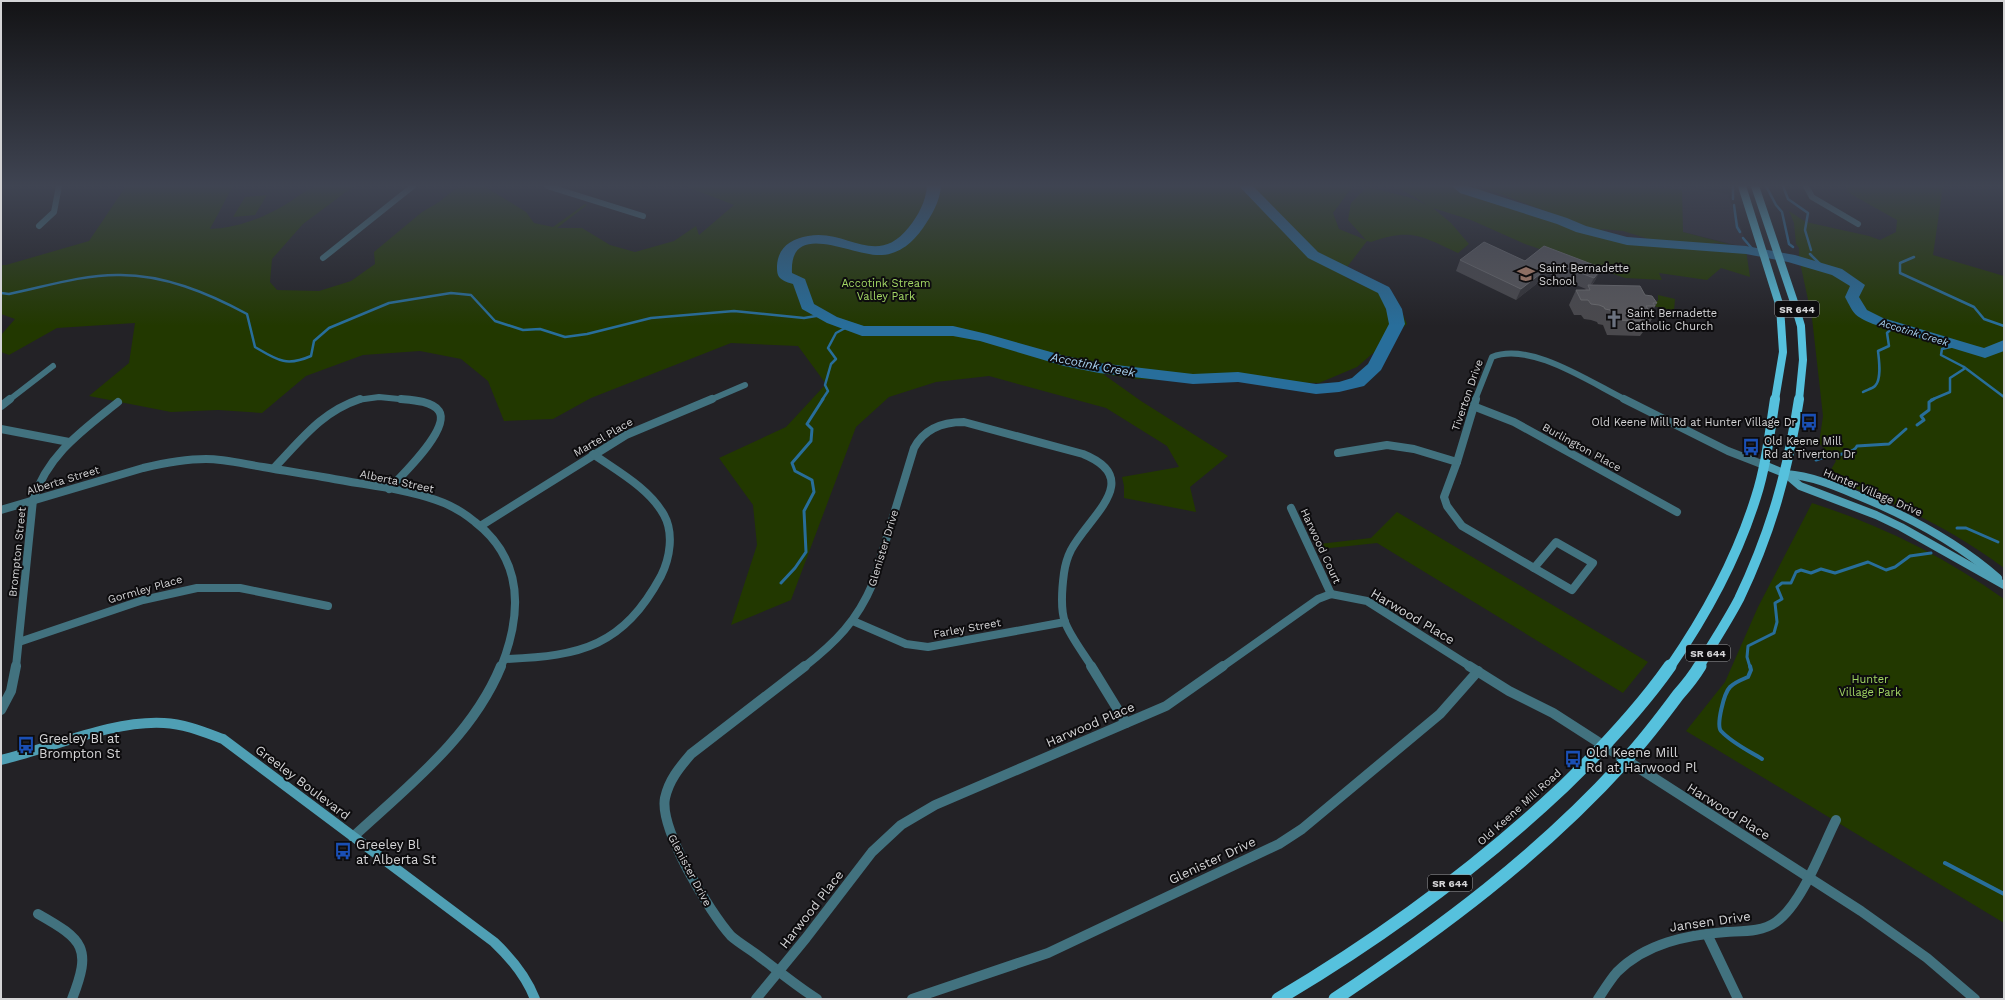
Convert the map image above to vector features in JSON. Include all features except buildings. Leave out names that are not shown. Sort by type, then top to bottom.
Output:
[{"type":"main road","name":"Old Keene Mill Road","points":[[1278,999],[1325,971],[1420,907],[1532,816],[1605,746],[1656,686],[1694,632],[1729,567],[1756,496],[1764,465],[1779,386],[1784,347],[1780,306],[1757,233]]},
{"type":"main road","name":"SR 644","points":[[1335,999],[1436,932],[1504,878],[1580,810],[1627,761],[1687,684],[1738,602],[1756,564],[1786,474],[1790,459],[1800,392],[1802,350],[1799,316],[1771,233]]},
{"type":"street","points":[[323,258],[355,233]]},
{"type":"street","name":"Tiverton Drive","points":[[1534,568],[1556,542],[1593,563],[1572,590],[1534,568],[1462,526],[1453,516],[1444,497],[1457,462],[1473,406],[1492,357],[1498,354],[1508,352],[1542,358],[1728,452],[1764,465]]},
{"type":"street","points":[[1,406],[53,366]]},
{"type":"street","name":"Martel Place","points":[[482,524],[593,454],[637,429],[745,385]]},
{"type":"street","points":[[274,468],[328,413],[347,402],[366,396],[383,396],[427,403],[438,411],[441,420],[440,427],[434,437],[389,489]]},
{"type":"street","name":"Brompton Street","points":[[1,710],[13,683],[19,642],[33,500],[40,477],[49,464],[69,442],[118,402]]},
{"type":"street","name":"Burlington Place","points":[[1473,406],[1514,422],[1677,512]]},
{"type":"street","name":"Glenister Drive","points":[[817,999],[730,934],[712,912],[670,833],[664,816],[665,797],[671,779],[678,766],[691,754],[820,654],[853,621],[864,604],[873,583],[914,448],[925,432],[939,425],[953,422],[974,424],[1084,454],[1101,463],[1111,475],[1113,488],[1110,498],[1077,540],[1067,561],[1062,598],[1065,622],[1126,723]]},
{"type":"street","points":[[1,429],[69,442]]},
{"type":"street","points":[[1338,453],[1389,445],[1410,449],[1457,462]]},
{"type":"street","points":[[506,660],[540,659],[563,656],[588,648],[608,637],[627,624],[644,606],[654,590],[666,564],[670,547],[670,534],[668,522],[661,510],[646,494],[593,454]]},
{"type":"street","name":"Alberta Street","points":[[1,510],[138,469],[178,461],[215,459],[389,489],[444,502],[482,524],[504,553],[515,582],[516,616],[506,660],[489,692],[461,733],[435,760],[353,837]]},
{"type":"street","name":"Hunter Village Drive","points":[[1764,465],[1786,474],[1800,486],[1876,515],[1901,527],[2004,585]]},
{"type":"street","name":"Hunter Village Drive","points":[[1786,474],[1802,474],[1888,508],[1924,526],[1979,560],[2004,585]]},
{"type":"street","name":"Harwood Court","points":[[1291,508],[1331,594]]},
{"type":"street","name":"Gormley Place","points":[[19,642],[143,600],[197,588],[240,588],[328,606]]},
{"type":"street","name":"Harwood Place","points":[[756,999],[779,972],[872,852],[901,825],[935,805],[1166,706],[1318,599],[1331,594],[1354,597],[1379,608],[1510,691],[1553,713],[1861,910],[1927,958],[1975,999]]},
{"type":"street","name":"Farley Street","points":[[853,621],[906,644],[928,647],[1065,622]]},
{"type":"street","name":"Glenister Drive","points":[[912,999],[1048,953],[1278,844],[1302,829],[1440,714],[1478,671]]},
{"type":"street","name":"Greeley Boulevard","points":[[1,760],[86,734],[119,726],[155,723],[186,725],[206,730],[223,739],[494,942],[522,971],[531,987],[535,999]]},
{"type":"street","name":"Jansen Drive","points":[[1598,999],[1617,972],[1641,952],[1664,942],[1707,934],[1758,929],[1776,921],[1791,907],[1836,820]]},
{"type":"street","points":[[38,914],[68,931],[78,939],[83,957],[83,968],[72,999]]},
{"type":"street","points":[[1707,934],[1738,999]]},
{"type":"shaded area","points":[[1686,233],[1742,233],[1748,248]]},
{"type":"green space","name":"Accotink Stream Valley Park","points":[[95,233],[295,233],[272,259],[270,282],[277,290],[319,291],[351,281],[375,264],[374,252],[397,233],[590,233],[610,245],[635,252],[674,241],[686,233],[698,233],[699,235],[702,233],[1348,233],[1366,240],[1359,233],[1459,233],[1469,244],[1458,253],[1425,238],[1416,236],[1396,235],[1371,242],[1367,241],[1344,271],[1347,278],[1397,301],[1407,324],[1357,367],[1319,383],[1137,379],[1103,374],[1141,401],[1228,456],[1190,487],[1196,512],[1124,498],[1122,477],[1179,467],[1167,446],[1106,408],[989,376],[936,382],[889,397],[856,427],[791,600],[731,625],[757,545],[753,505],[719,458],[786,427],[826,384],[798,346],[731,343],[591,398],[553,419],[504,421],[488,381],[461,359],[420,351],[363,355],[306,376],[262,413],[218,410],[171,412],[89,396],[129,363],[135,323],[57,328],[9,355],[1,352],[1,335],[15,319],[1,314],[1,265],[6,265],[89,241]]},
{"type":"green space","name":"Accotink Stream Valley Park","points":[[1500,233],[1608,233],[1627,241],[1671,246],[1628,233],[1686,233],[1732,245],[1715,243],[1700,246],[1746,250],[1750,277],[1721,268],[1707,280],[1659,273],[1662,280],[1625,278],[1525,244]]},
{"type":"green space","points":[[1795,233],[1854,233],[1880,240],[1895,233],[1936,233],[1933,255],[2004,276],[2004,568],[1941,527],[1873,495],[1826,478],[1836,461],[1819,443],[1823,416],[1812,318]]},
{"type":"green space","points":[[1658,295],[1675,299],[1674,311],[1653,306],[1654,301],[1658,301]]},
{"type":"green space","name":"Hunter Village Park","points":[[1812,503],[1863,521],[1936,556],[1959,569],[2004,599],[2004,923],[1686,731],[1725,682],[1758,607]]},
{"type":"green space","points":[[1397,512],[1648,662],[1623,693],[1377,543],[1321,549],[1319,544],[1371,538]]},
{"type":"waterway","name":"Accotink Creek","points":[[912,233],[900,244],[889,250],[883,251],[872,251],[820,239],[810,239],[799,242],[790,248],[786,255],[785,275],[800,282],[807,306],[832,320],[862,331],[953,331],[982,337],[1064,361],[1099,368],[1193,379],[1238,377],[1316,389],[1339,387],[1358,382],[1375,366],[1379,355],[1397,324],[1394,309],[1384,290],[1313,255],[1291,233]]},
{"type":"waterway","name":"Accotink Creek","points":[[1595,233],[1627,241],[1746,250],[1790,258],[1837,272],[1858,285],[1852,297],[1861,313],[1878,321],[1985,353],[2004,345]]},
{"type":"waterway","points":[[1787,233],[1789,244],[1793,247]]},
{"type":"waterway","points":[[1806,233],[1811,250]]},
{"type":"waterway","points":[[1743,238],[1755,252]]},
{"type":"waterway","points":[[1810,254],[1825,269]]},
{"type":"waterway","points":[[1914,257],[1900,263],[1900,273],[1974,307],[1984,319],[2004,326]]},
{"type":"waterway","points":[[1,293],[9,294],[89,277],[117,275],[168,281],[201,292],[247,314],[255,347],[276,358],[288,361],[295,361],[311,356],[314,341],[329,328],[389,303],[451,293],[471,295],[495,321],[523,330],[540,329],[565,337],[587,334],[651,318],[734,311],[804,318],[822,315]]},
{"type":"waterway","points":[[822,400],[828,391],[825,385],[831,364],[836,359],[828,348],[836,333],[849,326]]},
{"type":"waterway","points":[[1863,392],[1874,387],[1879,379],[1880,369],[1878,351],[1889,346],[1887,333],[1894,326]]},
{"type":"waterway","points":[[1954,346],[1942,349],[1941,355],[1964,367]]},
{"type":"waterway","points":[[1931,400],[1950,392],[1950,378],[1964,369],[1964,367]]},
{"type":"waterway","points":[[1964,367],[2004,397]]},
{"type":"waterway","points":[[781,583],[795,568],[806,552],[804,511],[814,492],[812,480],[795,471],[792,463],[811,441],[812,429],[807,424],[823,399]]},
{"type":"waterway","points":[[1917,425],[1924,420],[1921,416],[1929,410],[1929,402],[1934,399]]},
{"type":"waterway","points":[[1816,460],[1845,453],[1857,446],[1889,444],[1906,429]]},
{"type":"waterway","points":[[1957,528],[1966,528],[1998,542]]},
{"type":"waterway","points":[[1750,667],[1747,657],[1748,646],[1774,633],[1777,622],[1775,603],[1782,599],[1777,587],[1782,583],[1791,583],[1796,572],[1801,570],[1811,573],[1821,569],[1835,573],[1868,562],[1886,570],[1895,567],[1910,556],[1931,553]]},
{"type":"waterway","points":[[1750,666],[1751,670],[1748,677],[1738,681],[1728,690],[1721,709],[1719,722],[1721,731],[1730,739],[1762,759]]},
{"type":"waterway","points":[[1945,863],[2004,894]]},
{"type":"place","name":"Saint Bernadette School","points":[[1526,274]]},
{"type":"place","name":"Saint Bernadette Catholic Church","points":[[1614,319]]},
{"type":"place","name":"Old Keene Mill Rd at Hunter Village Dr","points":[[1809,422]]},
{"type":"place","name":"Old Keene Mill Rd at Tiverton Dr","points":[[1751,447]]},
{"type":"place","name":"Greeley Bl at Brompton St","points":[[26,745]]},
{"type":"place","name":"Old Keene Mill Rd at Harwood Pl","points":[[1573,759]]},
{"type":"place","name":"Greeley Bl at Alberta St","points":[[343,851]]}]
